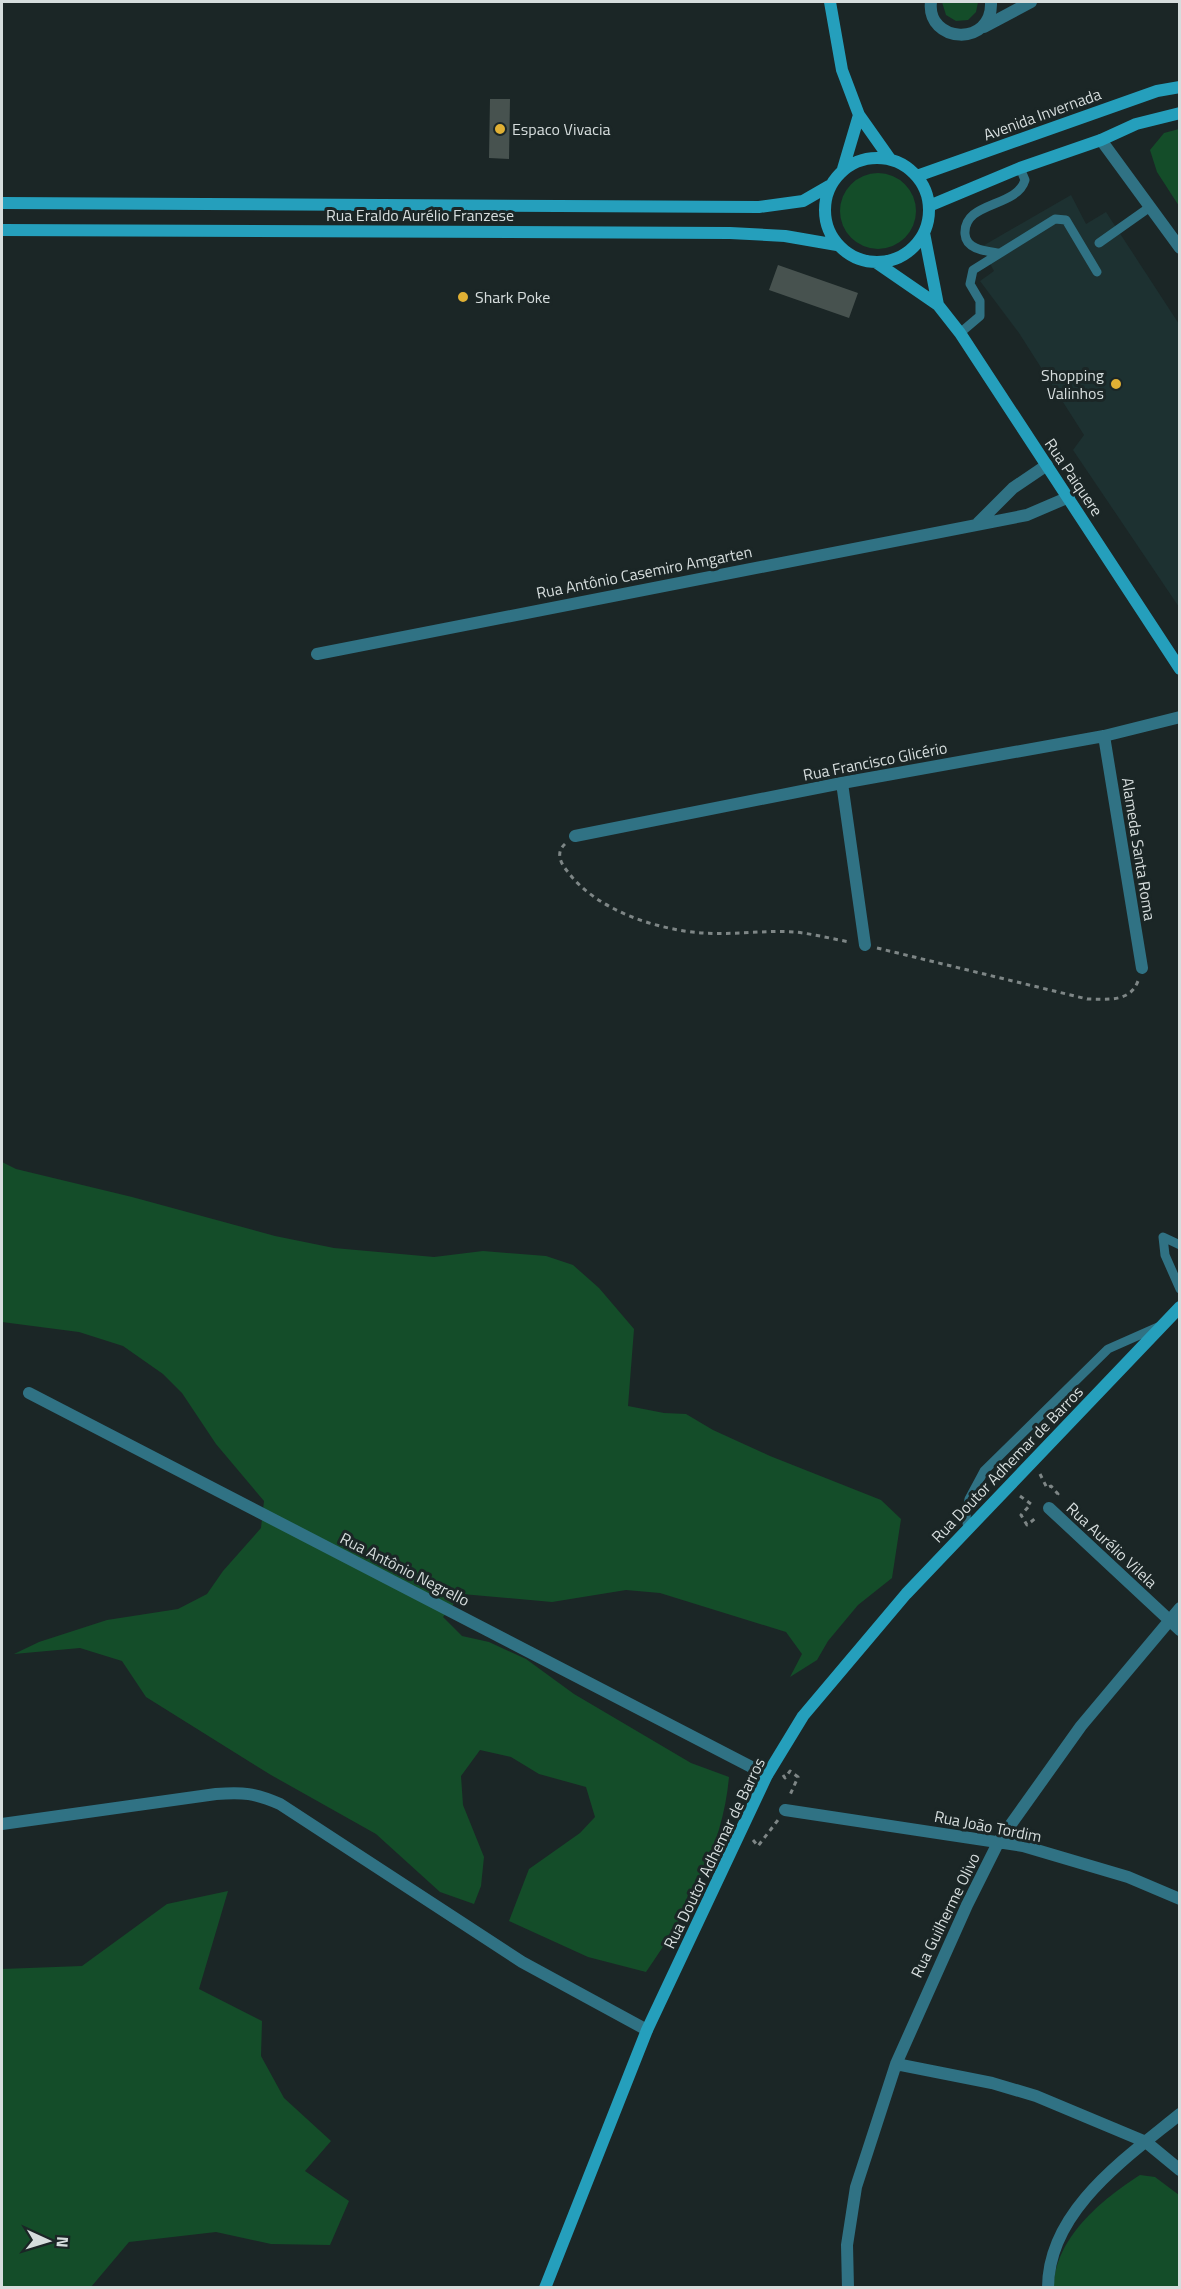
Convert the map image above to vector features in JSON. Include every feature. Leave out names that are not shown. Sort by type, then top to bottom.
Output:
[{"type":"main road","points":[[830,2],[842,70],[859,115],[890,159]]},
{"type":"main road","name":"Avenida Invernada","points":[[917,176],[1157,91],[1179,87]]},
{"type":"main road","points":[[929,207],[1020,168],[1101,140],[1136,124],[1179,113]]},
{"type":"main road","points":[[843,169],[865,159],[890,159],[904,165],[917,176],[927,195],[929,207],[924,233],[905,255],[877,263],[862,261],[837,245],[827,227],[824,206],[830,186],[843,169],[859,115]]},
{"type":"main road","name":"Rua Eraldo Aurélio Franzese","points":[[2,203],[759,207],[803,201],[830,186]]},
{"type":"main road","name":"Rua Eraldo Aurélio Franzese","points":[[2,230],[730,233],[784,236],[837,245]]},
{"type":"main road","name":"Rua Paiquere","points":[[924,233],[939,305]]},
{"type":"main road","name":"Rua Paiquere","points":[[877,263],[939,305],[960,333],[1179,669]]},
{"type":"main road","name":"Rua Doutor Adhemar de Barros","points":[[544,2288],[647,2030],[769,1770],[810,1707],[906,1594],[1179,1307]]},
{"type":"street","points":[[931,2],[933,17],[947,32],[957,36],[977,31],[1032,2]]},
{"type":"street","points":[[977,31],[990,14],[991,2]]},
{"type":"street","points":[[1101,140],[1179,248]]},
{"type":"street","points":[[978,523],[1014,488],[1047,465]]},
{"type":"street","name":"Rua Antônio Casemiro Amgarten","points":[[317,654],[1027,515],[1069,497]]},
{"type":"street","name":"Rua Francisco Glicério","points":[[575,836],[842,783],[1104,735],[1179,717]]},
{"type":"street","name":"Alameda Santa Roma","points":[[1104,735],[1142,968]]},
{"type":"street","points":[[842,783],[865,945]]},
{"type":"street","name":"Rua Antônio Negrello","points":[[29,1393],[769,1770]]},
{"type":"street","name":"Rua Aurélio Vilela","points":[[1049,1508],[1179,1630]]},
{"type":"street","name":"Rua Guilherme Olivo","points":[[848,2288],[847,2245],[856,2187],[896,2064],[931,1980],[999,1841],[1081,1726],[1179,1608]]},
{"type":"street","points":[[2,1824],[216,1794],[249,1792],[258,1794],[280,1804],[522,1962],[647,2030]]},
{"type":"street","name":"Rua João Tordim","points":[[785,1810],[999,1841],[1128,1877],[1179,1899]]},
{"type":"street","points":[[896,2064],[992,2083],[1036,2096],[1146,2142],[1179,2170]]},
{"type":"street","points":[[1048,2288],[1052,2253],[1066,2223],[1091,2191],[1179,2114]]},
{"type":"lane","points":[[999,253],[970,245],[966,240],[965,226],[975,214],[1009,198],[1022,187],[1025,180],[1020,168]]},
{"type":"lane","points":[[1099,243],[1150,207]]},
{"type":"lane","points":[[960,333],[980,316],[980,301],[970,284],[971,274],[999,253],[1060,217],[1066,220],[1097,272]]},
{"type":"lane","points":[[1179,1245],[1163,1238],[1165,1256],[1179,1289]]},
{"type":"lane","points":[[968,1529],[966,1516],[969,1499],[984,1471],[1108,1349],[1162,1325]]},
{"type":"path","points":[[575,836],[562,847],[559,854],[561,863],[576,884],[606,904],[638,918],[683,931],[795,933],[865,945],[1087,999],[1115,1000],[1127,995],[1136,987],[1142,968]]},
{"type":"path","points":[[1008,1488],[1031,1504],[1021,1515],[1027,1525],[1049,1508],[1058,1494],[1051,1485],[1047,1488],[1033,1462]]},
{"type":"path","points":[[746,1823],[756,1829],[752,1839],[758,1846],[785,1810],[798,1777],[790,1771],[785,1778],[769,1770]]},
{"type":"shaded area","name":"Shopping Valinhos","points":[[1071,195],[1086,224],[1106,212],[1179,324],[1179,607],[1073,450],[1084,435],[1019,333],[980,281],[994,271],[981,247]]},
{"type":"green space","points":[[942,2],[978,2],[976,12],[968,20],[956,21],[946,15]]},
{"type":"green space","points":[[1180,129],[1179,206],[1157,172],[1150,150],[1164,133]]},
{"type":"green space","points":[[886,173],[899,179],[910,190],[916,203],[914,226],[899,243],[886,249],[870,249],[857,243],[842,226],[840,203],[846,190],[863,175]]},
{"type":"green space","points":[[2,1162],[16,1169],[132,1197],[275,1236],[334,1248],[434,1257],[483,1251],[546,1256],[573,1265],[599,1288],[634,1329],[628,1406],[664,1413],[686,1414],[713,1430],[770,1456],[881,1500],[901,1519],[892,1578],[858,1605],[828,1641],[817,1660],[790,1677],[802,1654],[786,1632],[660,1593],[626,1590],[552,1602],[462,1594],[443,1617],[462,1636],[489,1642],[526,1659],[574,1694],[691,1763],[729,1777],[719,1829],[711,1854],[688,1904],[646,1972],[588,1957],[509,1921],[529,1869],[580,1833],[595,1817],[586,1787],[539,1774],[511,1757],[480,1750],[461,1776],[463,1805],[484,1857],[481,1886],[474,1904],[440,1892],[376,1834],[271,1775],[146,1697],[122,1661],[80,1648],[14,1654],[39,1642],[107,1620],[178,1609],[207,1594],[223,1571],[261,1528],[264,1501],[216,1444],[182,1393],[163,1374],[123,1346],[79,1332],[2,1322]]},
{"type":"green space","points":[[228,1891],[199,1989],[262,2021],[261,2056],[284,2098],[331,2141],[305,2171],[349,2201],[330,2245],[271,2244],[216,2232],[129,2242],[91,2287],[2,2287],[2,1969],[82,1966],[167,1904]]},
{"type":"green space","points":[[1140,2175],[1155,2177],[1179,2195],[1179,2287],[1054,2287],[1056,2269],[1071,2237],[1096,2208]]},
{"type":"building","name":"Espaco Vivacia","points":[[490,99],[510,99],[509,159],[489,158]]},
{"type":"building","points":[[778,265],[858,293],[849,318],[769,290]]},
{"type":"place","name":"Espaco Vivacia","points":[[500,129]]},
{"type":"place","name":"Shark Poke","points":[[463,297]]},
{"type":"place","name":"Shopping Valinhos","points":[[1116,384]]}]
